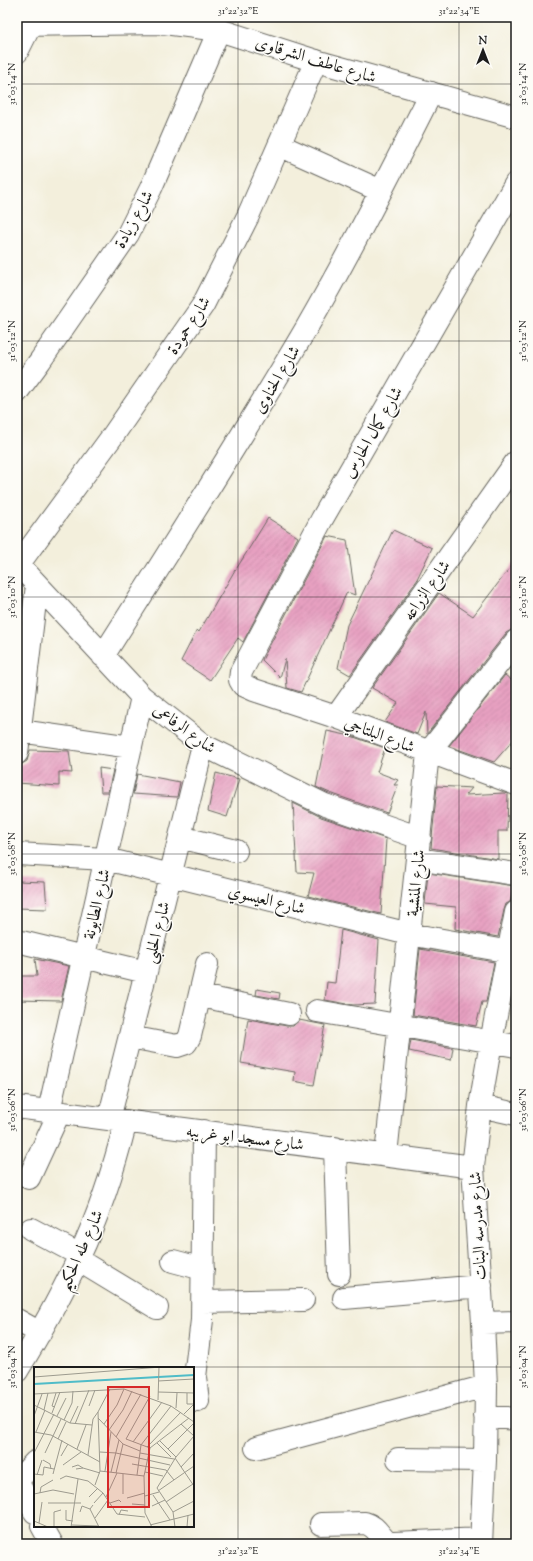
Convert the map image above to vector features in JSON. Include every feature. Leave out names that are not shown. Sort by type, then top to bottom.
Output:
[{"type":"street","name":"شارع عاطف الشرقاوى","points":[[24,25],[164,23],[219,30],[316,61],[516,118]]},
{"type":"street","points":[[17,52],[24,25]]},
{"type":"street","name":"شارع زيادة","points":[[17,392],[40,362],[128,234],[151,188],[219,30]]},
{"type":"street","name":"شارع حمودة","points":[[18,564],[114,434],[203,305],[248,216],[316,61]]},
{"type":"street","name":"شارع الحناوى","points":[[103,656],[242,435],[303,333],[381,191],[431,93]]},
{"type":"street","points":[[279,145],[381,191]]},
{"type":"street","name":"شارع كمال الحارس","points":[[243,685],[240,680],[241,672],[322,519],[516,183]]},
{"type":"street","name":"شارع الزراعه","points":[[336,717],[516,462]]},
{"type":"street","name":"شارع الرفاعى","points":[[18,564],[142,697],[204,745],[418,849],[516,874]]},
{"type":"street","points":[[17,753],[37,585]]},
{"type":"street","points":[[428,752],[516,641]]},
{"type":"street","name":"شارع البلتاجي","points":[[243,685],[336,717],[428,752],[514,779]]},
{"type":"street","name":"شارع الطابونة","points":[[29,1178],[54,1112],[84,958],[142,697]]},
{"type":"street","points":[[20,731],[131,746]]},
{"type":"street","name":"شارع الحلبى","points":[[117,1120],[130,1037],[204,745]]},
{"type":"street","name":"شارع المنشية","points":[[386,1155],[428,752]]},
{"type":"street","points":[[180,837],[236,851]]},
{"type":"street","name":"شارع العيسوي","points":[[17,854],[106,859],[409,934],[512,952]]},
{"type":"street","name":"شارع مدرسه البنات","points":[[481,1541],[486,1386],[473,1167],[480,1106],[491,1042],[512,952],[516,912]]},
{"type":"street","points":[[17,941],[146,972]]},
{"type":"street","points":[[130,1037],[177,1046],[186,1043],[190,1036],[207,964]]},
{"type":"street","points":[[200,996],[289,1014]]},
{"type":"street","points":[[317,1011],[516,1046]]},
{"type":"street","points":[[480,1106],[516,1114]]},
{"type":"street","name":"شارع مسجد ابو غريبه","points":[[17,1107],[473,1167]]},
{"type":"street","name":"شارع طه الحكيم","points":[[17,1371],[40,1333],[79,1258],[116,1159],[117,1120]]},
{"type":"street","points":[[198,1401],[195,1377],[201,1337],[203,1302],[204,1131]]},
{"type":"street","points":[[335,1148],[339,1274]]},
{"type":"street","points":[[31,1229],[157,1308]]},
{"type":"street","points":[[173,1261],[203,1269]]},
{"type":"street","points":[[344,1298],[481,1286]]},
{"type":"street","points":[[203,1302],[303,1300]]},
{"type":"street","points":[[17,1320],[40,1333]]},
{"type":"street","points":[[483,1323],[516,1322]]},
{"type":"street","points":[[256,1448],[486,1386]]},
{"type":"street","points":[[485,1416],[516,1419]]},
{"type":"street","points":[[398,1459],[484,1460]]},
{"type":"street","points":[[34,1463],[17,1482],[34,1510]]},
{"type":"street","points":[[321,1524],[371,1524],[376,1537],[387,1542],[394,1543],[481,1541]]},
{"type":"street","points":[[43,1527],[52,1544]]},
{"type":"building","points":[[268,518],[298,537],[243,642],[238,638],[210,680],[181,661],[197,630],[199,632],[235,570]]},
{"type":"building","points":[[393,530],[432,548],[418,579],[350,675],[338,668],[347,625]]},
{"type":"building","points":[[327,536],[347,540],[355,595],[347,592],[301,692],[287,688],[285,659],[280,678],[262,660]]},
{"type":"building","points":[[516,560],[515,629],[506,633],[427,734],[426,712],[417,734],[385,722],[398,703],[372,688],[439,593],[473,616]]},
{"type":"building","points":[[505,675],[516,684],[516,737],[494,762],[449,746]]},
{"type":"building","points":[[327,731],[351,736],[385,748],[377,772],[398,780],[394,785],[398,785],[387,813],[316,787]]},
{"type":"building","points":[[30,750],[69,751],[72,773],[59,772],[59,786],[17,783],[17,765],[27,761]]},
{"type":"building","points":[[99,768],[113,770],[108,792],[101,792]]},
{"type":"building","points":[[216,773],[239,779],[227,817],[208,811]]},
{"type":"building","points":[[137,774],[180,782],[177,797],[133,794]]},
{"type":"building","points":[[437,786],[472,788],[466,795],[508,794],[507,831],[498,831],[498,859],[431,848]]},
{"type":"building","points":[[293,803],[321,817],[386,839],[381,914],[308,896],[314,873],[297,872]]},
{"type":"building","points":[[428,873],[514,886],[510,902],[506,904],[504,910],[498,937],[455,929],[456,907],[425,904]]},
{"type":"building","points":[[17,881],[45,882],[47,909],[17,908]]},
{"type":"building","points":[[341,930],[379,940],[375,1004],[353,1005],[325,1000],[327,982],[335,983]]},
{"type":"building","points":[[420,949],[494,962],[486,1002],[482,1002],[476,1026],[413,1015]]},
{"type":"building","points":[[35,959],[69,966],[61,1001],[17,1000],[17,976],[37,976]]},
{"type":"building","points":[[257,989],[280,993],[279,999],[256,995]]},
{"type":"building","points":[[248,1019],[287,1026],[293,1026],[299,1020],[325,1025],[314,1085],[294,1081],[295,1072],[241,1063]]},
{"type":"building","points":[[411,1040],[453,1048],[451,1060],[409,1051]]}]
